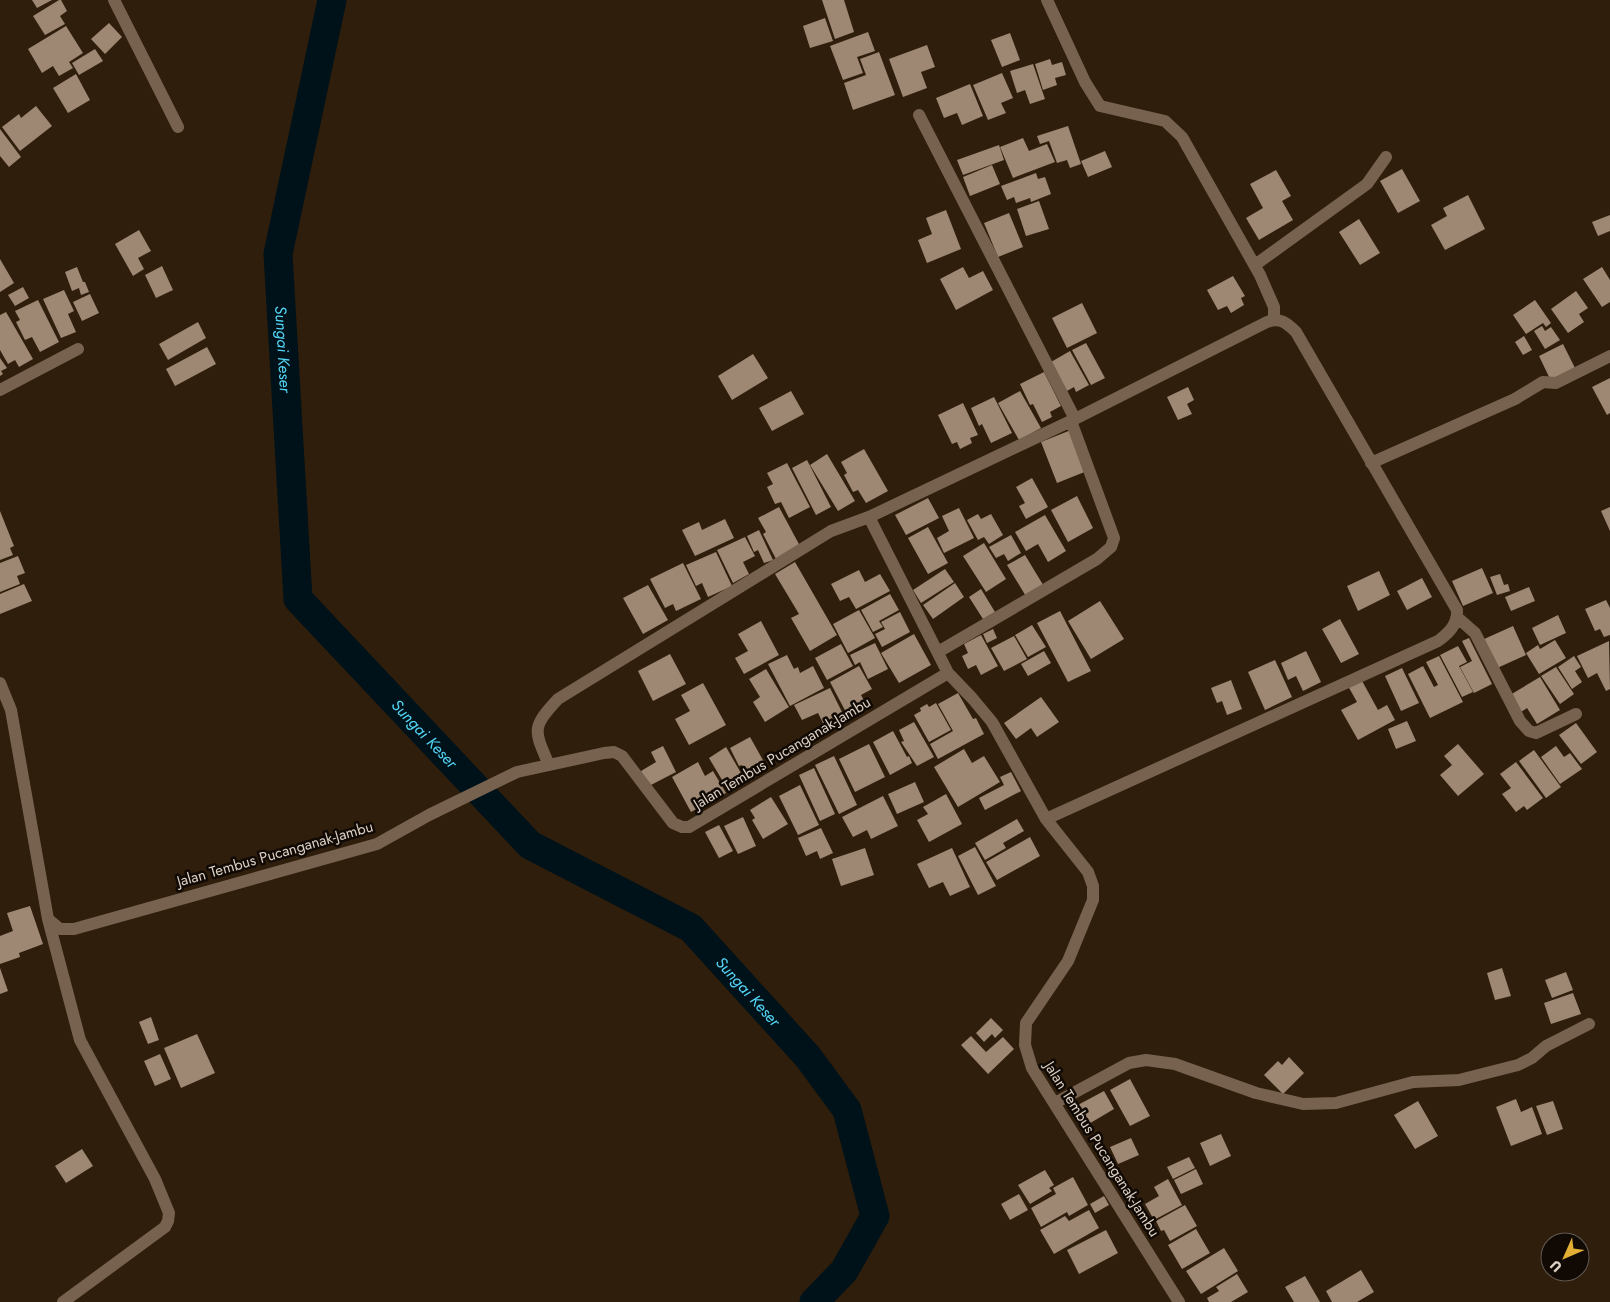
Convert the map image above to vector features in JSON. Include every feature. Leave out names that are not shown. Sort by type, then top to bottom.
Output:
[{"type":"street","points":[[114,0],[178,127]]},
{"type":"street","points":[[1047,0],[1085,82],[1100,106],[1165,121],[1182,137],[1255,265],[1274,307],[1274,319]]},
{"type":"street","points":[[919,115],[1073,420],[1114,538],[1111,547],[1098,559],[938,652]]},
{"type":"street","points":[[1255,265],[1367,184],[1386,157]]},
{"type":"street","points":[[549,765],[537,737],[538,726],[543,716],[558,699],[831,531],[869,517],[1073,420],[1274,319],[1288,323],[1296,332],[1457,610],[1458,618],[1475,633],[1520,721],[1529,731],[1536,733],[1576,714]]},
{"type":"street","points":[[0,390],[78,349]]},
{"type":"street","points":[[1371,463],[1413,446],[1515,399],[1543,382],[1556,383],[1610,356]]},
{"type":"street","points":[[869,517],[948,673]]},
{"type":"street","points":[[1046,820],[1438,641],[1445,636],[1458,618]]},
{"type":"street","name":"Jalan Tembus Pucanganak-Jambu","points":[[48,919],[60,928],[74,928],[377,844],[429,815],[517,772],[604,753],[614,752],[622,756],[673,823],[682,827],[689,827],[948,673],[992,722],[1046,820],[1088,872],[1093,900],[1068,961],[1026,1023],[1025,1045],[1032,1068],[1179,1302]]},
{"type":"street","points":[[0,683],[11,710],[48,919],[80,1040],[155,1179],[169,1213],[165,1227],[63,1302]]},
{"type":"street","points":[[1055,1103],[1129,1063],[1146,1060],[1175,1064],[1256,1093],[1303,1104],[1336,1103],[1413,1082],[1459,1080],[1518,1065],[1532,1058],[1546,1046],[1589,1024]]},
{"type":"building","points":[[32,0],[52,0],[37,8]]},
{"type":"building","points":[[61,0],[67,11],[60,16],[65,24],[45,35],[33,16]]},
{"type":"building","points":[[822,0],[844,0],[854,32],[835,39]]},
{"type":"building","points":[[825,18],[833,41],[810,48],[803,26]]},
{"type":"building","points":[[109,23],[122,37],[105,54],[91,39]]},
{"type":"building","points":[[66,26],[83,53],[69,62],[73,68],[59,76],[53,66],[42,73],[28,49]]},
{"type":"building","points":[[868,32],[875,51],[857,57],[863,73],[843,80],[830,46]]},
{"type":"building","points":[[1010,33],[1020,60],[1002,67],[991,40]]},
{"type":"building","points":[[927,45],[935,67],[921,72],[927,88],[903,97],[889,59]]},
{"type":"building","points":[[95,49],[103,61],[79,75],[72,63]]},
{"type":"building","points":[[879,52],[895,95],[853,110],[844,83],[866,75],[860,59]]},
{"type":"building","points":[[1050,59],[1052,65],[1062,62],[1066,75],[1055,78],[1057,85],[1043,90],[1035,64]]},
{"type":"building","points":[[1033,64],[1045,99],[1030,104],[1025,90],[1017,93],[1010,71]]},
{"type":"building","points":[[1002,73],[1013,98],[1001,103],[1006,113],[988,120],[973,85]]},
{"type":"building","points":[[76,74],[90,100],[68,113],[53,88]]},
{"type":"building","points":[[970,84],[983,116],[962,125],[957,113],[944,118],[936,98]]},
{"type":"building","points":[[36,106],[52,126],[20,151],[2,127],[19,114],[21,118]]},
{"type":"building","points":[[1068,126],[1081,164],[1070,168],[1067,160],[1057,163],[1049,141],[1040,144],[1037,136]]},
{"type":"building","points":[[0,129],[21,157],[9,167],[0,156]]},
{"type":"building","points":[[1023,138],[1029,151],[1047,144],[1055,162],[1013,178],[1000,147]]},
{"type":"building","points":[[999,145],[1004,160],[963,175],[957,160]]},
{"type":"building","points":[[1105,151],[1112,167],[1088,177],[1081,161]]},
{"type":"building","points":[[992,165],[1000,184],[970,196],[963,177]]},
{"type":"building","points":[[1402,169],[1420,201],[1398,213],[1380,181]]},
{"type":"building","points":[[1276,170],[1291,196],[1282,201],[1293,220],[1259,240],[1246,218],[1263,208],[1250,184]]},
{"type":"building","points":[[1036,173],[1038,179],[1045,177],[1051,194],[1031,202],[1030,198],[1016,203],[1014,197],[1007,200],[1001,186]]},
{"type":"building","points":[[1468,195],[1485,229],[1445,250],[1431,225],[1447,216],[1443,208]]},
{"type":"building","points":[[1039,201],[1049,229],[1026,236],[1017,209]]},
{"type":"building","points":[[946,210],[961,249],[927,263],[918,240],[932,234],[926,218]]},
{"type":"building","points":[[1009,213],[1023,247],[998,257],[984,223]]},
{"type":"building","points":[[1610,215],[1610,231],[1598,236],[1592,222]]},
{"type":"building","points":[[1359,219],[1380,253],[1360,265],[1339,232]]},
{"type":"building","points":[[139,230],[151,251],[138,258],[144,269],[133,276],[115,244]]},
{"type":"building","points":[[0,259],[14,283],[0,292]]},
{"type":"building","points":[[162,266],[173,290],[156,298],[145,275]]},
{"type":"building","points":[[77,267],[89,292],[81,295],[79,288],[72,291],[65,272]]},
{"type":"building","points":[[963,267],[969,278],[983,271],[993,290],[956,310],[940,279]]},
{"type":"building","points":[[1602,267],[1610,280],[1610,302],[1602,307],[1583,279]]},
{"type":"building","points":[[1233,276],[1245,296],[1241,298],[1244,305],[1231,313],[1227,306],[1218,310],[1207,290]]},
{"type":"building","points":[[23,287],[29,298],[15,306],[8,295]]},
{"type":"building","points":[[64,290],[74,311],[68,314],[76,332],[61,338],[43,299]]},
{"type":"building","points":[[1576,291],[1588,308],[1579,314],[1584,322],[1568,333],[1551,309]]},
{"type":"building","points":[[90,294],[99,313],[82,321],[73,302]]},
{"type":"building","points":[[38,300],[59,342],[40,352],[32,337],[25,340],[16,322],[20,320],[15,311]]},
{"type":"building","points":[[1535,300],[1551,323],[1546,327],[1543,323],[1526,334],[1513,315]]},
{"type":"building","points":[[1082,303],[1097,333],[1067,348],[1052,318]]},
{"type":"building","points":[[6,312],[33,359],[19,367],[15,360],[8,364],[0,350],[0,315]]},
{"type":"building","points":[[198,322],[206,338],[168,360],[159,344]]},
{"type":"building","points":[[1542,326],[1545,331],[1551,327],[1560,340],[1545,349],[1534,331]]},
{"type":"building","points":[[1524,336],[1532,350],[1523,355],[1515,342]]},
{"type":"building","points":[[1086,343],[1105,378],[1091,385],[1072,350]]},
{"type":"building","points":[[1563,344],[1575,368],[1551,381],[1539,356]]},
{"type":"building","points":[[207,347],[216,364],[175,386],[166,369]]},
{"type":"building","points":[[1070,351],[1089,385],[1076,392],[1074,387],[1067,391],[1051,362]]},
{"type":"building","points":[[753,354],[768,378],[732,400],[718,376]]},
{"type":"building","points":[[0,358],[7,368],[1,371],[3,374],[0,376]]},
{"type":"building","points":[[1044,372],[1061,406],[1050,412],[1052,417],[1042,422],[1033,404],[1030,405],[1020,384]]},
{"type":"building","points":[[1610,378],[1610,413],[1607,415],[1592,387]]},
{"type":"building","points":[[1188,387],[1194,400],[1187,404],[1192,414],[1178,420],[1167,397]]},
{"type":"building","points":[[791,391],[804,414],[772,431],[759,408]]},
{"type":"building","points":[[1020,391],[1041,428],[1019,440],[998,403]]},
{"type":"building","points":[[994,397],[1012,433],[991,443],[982,424],[979,426],[971,408]]},
{"type":"building","points":[[963,403],[978,435],[970,438],[972,443],[960,449],[957,442],[952,444],[938,415]]},
{"type":"building","points":[[1071,430],[1087,471],[1057,483],[1041,442]]},
{"type":"building","points":[[864,449],[888,491],[866,503],[858,490],[853,492],[844,475],[847,473],[841,462]]},
{"type":"building","points":[[827,454],[855,501],[838,511],[810,465]]},
{"type":"building","points":[[807,460],[831,507],[816,515],[792,468]]},
{"type":"building","points":[[787,463],[810,507],[789,518],[781,502],[775,504],[767,487],[773,484],[767,473]]},
{"type":"building","points":[[1032,478],[1048,507],[1026,519],[1019,506],[1025,503],[1016,487]]},
{"type":"building","points":[[1077,496],[1093,528],[1068,542],[1051,510]]},
{"type":"building","points":[[928,498],[939,518],[906,535],[895,515]]},
{"type":"building","points":[[779,507],[800,546],[776,559],[763,534],[766,532],[758,518]]},
{"type":"building","points":[[1610,507],[1610,531],[1601,511]]},
{"type":"building","points":[[959,508],[974,538],[944,553],[937,538],[949,531],[942,516]]},
{"type":"building","points":[[0,511],[14,546],[10,548],[13,555],[0,560]]},
{"type":"building","points":[[978,514],[981,519],[991,514],[1003,535],[989,544],[984,537],[978,540],[967,520]]},
{"type":"building","points":[[1045,515],[1066,551],[1048,562],[1038,544],[1026,551],[1015,532]]},
{"type":"building","points":[[725,519],[734,538],[695,556],[682,530],[699,522],[702,530]]},
{"type":"building","points":[[928,527],[948,563],[928,574],[908,538]]},
{"type":"building","points":[[759,530],[773,560],[764,563],[758,550],[754,552],[747,536]]},
{"type":"building","points":[[1011,535],[1021,553],[1008,561],[1004,554],[996,558],[989,547]]},
{"type":"building","points":[[745,537],[755,556],[743,562],[749,574],[733,583],[717,550]]},
{"type":"building","points":[[984,543],[1006,579],[986,592],[963,556]]},
{"type":"building","points":[[716,552],[732,586],[708,597],[702,583],[696,586],[686,565]]},
{"type":"building","points":[[1025,555],[1045,588],[1027,598],[1007,565]]},
{"type":"building","points":[[18,556],[25,573],[17,576],[20,584],[0,592],[0,563]]},
{"type":"building","points":[[795,562],[837,635],[810,651],[791,618],[799,614],[775,574]]},
{"type":"building","points":[[683,563],[701,599],[676,611],[673,604],[665,608],[650,579]]},
{"type":"building","points":[[1482,568],[1493,593],[1463,606],[1452,581]]},
{"type":"building","points":[[945,569],[954,582],[921,603],[913,590]]},
{"type":"building","points":[[859,570],[865,582],[880,574],[890,591],[856,609],[849,597],[840,601],[831,584]]},
{"type":"building","points":[[1379,571],[1390,595],[1358,611],[1347,586]]},
{"type":"building","points":[[1500,574],[1504,585],[1508,584],[1510,591],[1497,595],[1490,577]]},
{"type":"building","points":[[1422,578],[1432,597],[1407,610],[1397,591]]},
{"type":"building","points":[[955,583],[964,597],[933,619],[923,605]]},
{"type":"building","points":[[24,584],[32,601],[0,614],[0,594]]},
{"type":"building","points":[[648,585],[668,620],[643,634],[623,598]]},
{"type":"building","points":[[1529,587],[1535,601],[1511,611],[1505,597]]},
{"type":"building","points":[[981,589],[995,612],[983,619],[969,597]]},
{"type":"building","points":[[890,594],[899,610],[879,621],[883,627],[873,632],[861,610]]},
{"type":"building","points":[[1606,600],[1610,608],[1610,635],[1604,637],[1600,629],[1595,631],[1585,609]]},
{"type":"building","points":[[1100,601],[1124,639],[1091,659],[1068,621]]},
{"type":"building","points":[[859,610],[875,638],[848,653],[833,624]]},
{"type":"building","points":[[1060,611],[1091,671],[1068,682],[1037,623]]},
{"type":"building","points":[[900,612],[910,632],[882,647],[875,634],[885,629],[881,622]]},
{"type":"building","points":[[1558,615],[1566,633],[1540,645],[1532,628]]},
{"type":"building","points":[[1340,619],[1359,654],[1341,663],[1322,629]]},
{"type":"building","points":[[761,621],[779,655],[744,674],[735,658],[748,651],[738,634]]},
{"type":"building","points":[[1032,625],[1046,647],[1028,657],[1015,635]]},
{"type":"building","points":[[1513,626],[1526,655],[1495,669],[1482,640]]},
{"type":"building","points":[[993,629],[997,638],[987,643],[983,634]]},
{"type":"building","points":[[914,634],[931,665],[899,683],[881,653]]},
{"type":"building","points":[[981,635],[998,666],[981,675],[976,665],[968,669],[962,656],[968,653],[964,644]]},
{"type":"building","points":[[1014,636],[1027,659],[1004,671],[991,648]]},
{"type":"building","points":[[1469,638],[1492,684],[1474,693],[1460,667],[1472,661],[1462,641]]},
{"type":"building","points":[[1555,640],[1566,658],[1539,674],[1526,653],[1538,645],[1540,649]]},
{"type":"building","points":[[1609,641],[1610,689],[1606,691],[1597,673],[1588,678],[1577,656]]},
{"type":"building","points":[[875,643],[888,669],[868,679],[860,662],[855,665],[850,655]]},
{"type":"building","points":[[841,644],[853,666],[827,680],[815,658]]},
{"type":"building","points":[[1458,646],[1467,662],[1459,666],[1473,692],[1462,697],[1440,655]]},
{"type":"building","points":[[1044,651],[1051,663],[1028,676],[1021,664]]},
{"type":"building","points":[[1306,651],[1321,682],[1303,691],[1296,676],[1288,680],[1281,663]]},
{"type":"building","points":[[670,654],[686,684],[653,701],[638,671]]},
{"type":"building","points":[[787,655],[794,669],[798,667],[800,673],[813,666],[824,688],[790,706],[768,664]]},
{"type":"building","points":[[1439,656],[1463,702],[1430,718],[1408,674],[1423,666],[1434,687],[1438,685],[1426,662]]},
{"type":"building","points":[[1574,656],[1581,667],[1575,671],[1582,682],[1572,689],[1558,667]]},
{"type":"building","points":[[1275,660],[1292,697],[1265,710],[1248,672]]},
{"type":"building","points":[[859,666],[872,689],[861,695],[867,706],[848,716],[830,682]]},
{"type":"building","points":[[1556,667],[1574,694],[1560,704],[1541,676]]},
{"type":"building","points":[[1402,668],[1419,703],[1401,711],[1385,676]]},
{"type":"building","points":[[766,669],[789,707],[765,722],[753,702],[760,697],[749,679]]},
{"type":"building","points":[[1540,677],[1560,710],[1537,724],[1527,708],[1521,712],[1510,695]]},
{"type":"building","points":[[1361,679],[1378,710],[1387,705],[1395,720],[1358,740],[1341,710],[1357,702],[1348,686]]},
{"type":"building","points":[[1231,680],[1242,709],[1227,715],[1222,701],[1217,703],[1211,688]]},
{"type":"building","points":[[703,683],[726,725],[689,745],[675,719],[690,711],[681,695]]},
{"type":"building","points":[[830,688],[845,718],[825,727],[818,713],[802,720],[794,705]]},
{"type":"building","points":[[958,693],[973,719],[976,718],[984,734],[938,759],[930,744],[953,731],[938,704]]},
{"type":"building","points":[[1041,697],[1059,722],[1037,737],[1031,728],[1016,739],[1004,723]]},
{"type":"building","points":[[936,703],[951,730],[929,742],[914,715],[927,704],[929,707]]},
{"type":"building","points":[[1407,721],[1416,741],[1396,749],[1388,729]]},
{"type":"building","points":[[914,722],[934,757],[917,766],[901,742],[904,741],[899,730]]},
{"type":"building","points":[[1576,723],[1597,752],[1581,764],[1559,735]]},
{"type":"building","points":[[893,731],[912,763],[890,775],[873,742]]},
{"type":"building","points":[[750,737],[768,769],[749,779],[742,765],[739,766],[730,748]]},
{"type":"building","points":[[869,744],[885,777],[855,792],[839,759]]},
{"type":"building","points":[[1458,744],[1484,774],[1458,796],[1440,775],[1452,765],[1444,756]]},
{"type":"building","points":[[663,746],[676,772],[649,786],[641,771],[656,762],[651,752]]},
{"type":"building","points":[[1556,746],[1564,757],[1570,753],[1582,769],[1560,784],[1541,757]]},
{"type":"building","points":[[726,747],[745,780],[728,790],[709,758]]},
{"type":"building","points":[[964,749],[972,763],[984,756],[1000,782],[958,807],[934,767]]},
{"type":"building","points":[[1534,750],[1561,787],[1546,798],[1519,761]]},
{"type":"building","points":[[834,756],[857,805],[839,814],[815,765]]},
{"type":"building","points":[[698,762],[705,776],[713,771],[726,793],[691,812],[672,777]]},
{"type":"building","points":[[1516,762],[1543,798],[1527,810],[1524,806],[1516,812],[1502,794],[1511,788],[1500,774]]},
{"type":"building","points":[[814,768],[835,814],[820,821],[799,775]]},
{"type":"building","points":[[1011,772],[1021,791],[985,810],[979,798],[1004,785],[1000,777]]},
{"type":"building","points":[[915,782],[924,802],[897,814],[888,794]]},
{"type":"building","points":[[800,785],[819,825],[798,835],[779,796]]},
{"type":"building","points":[[946,794],[962,824],[929,842],[917,820],[928,814],[923,807]]},
{"type":"building","points":[[883,796],[898,826],[871,839],[867,830],[853,837],[842,817]]},
{"type":"building","points":[[771,797],[788,824],[763,839],[752,820],[755,818],[750,810]]},
{"type":"building","points":[[743,817],[756,846],[738,854],[724,826]]},
{"type":"building","points":[[1017,819],[1024,831],[1003,843],[1006,848],[985,860],[975,843]]},
{"type":"building","points":[[719,825],[733,851],[719,858],[705,832]]},
{"type":"building","points":[[821,828],[833,853],[820,859],[817,851],[806,856],[798,838]]},
{"type":"building","points":[[1030,837],[1040,856],[997,880],[986,862]]},
{"type":"building","points":[[975,847],[996,886],[978,895],[958,856]]},
{"type":"building","points":[[865,848],[874,875],[841,886],[832,859]]},
{"type":"building","points":[[952,848],[970,887],[950,896],[943,882],[929,888],[917,864]]},
{"type":"building","points":[[30,906],[43,944],[19,953],[20,957],[0,964],[0,936],[13,931],[7,913]]},
{"type":"building","points":[[0,968],[8,991],[0,994]]},
{"type":"building","points":[[1502,968],[1511,996],[1495,1000],[1487,973]]},
{"type":"building","points":[[1566,972],[1573,990],[1552,998],[1545,980]]},
{"type":"building","points":[[1573,993],[1581,1014],[1551,1024],[1544,1003]]},
{"type":"building","points":[[151,1017],[159,1040],[148,1044],[139,1022]]},
{"type":"building","points":[[991,1018],[1003,1030],[995,1038],[992,1034],[984,1042],[976,1033]]},
{"type":"building","points":[[197,1034],[215,1073],[181,1088],[164,1048]]},
{"type":"building","points":[[971,1036],[986,1052],[1003,1037],[1014,1049],[988,1074],[961,1045]]},
{"type":"building","points":[[160,1054],[171,1079],[155,1086],[144,1061]]},
{"type":"building","points":[[1289,1057],[1304,1073],[1283,1094],[1264,1075],[1278,1061],[1282,1065]]},
{"type":"building","points":[[1130,1079],[1150,1116],[1130,1126],[1110,1090]]},
{"type":"building","points":[[1104,1091],[1114,1109],[1087,1125],[1076,1106]]},
{"type":"building","points":[[1516,1099],[1521,1112],[1532,1107],[1542,1134],[1511,1146],[1496,1107]]},
{"type":"building","points":[[1418,1101],[1438,1136],[1415,1149],[1394,1115]]},
{"type":"building","points":[[1553,1101],[1563,1129],[1547,1135],[1536,1106]]},
{"type":"building","points":[[1221,1134],[1231,1156],[1210,1166],[1200,1143]]},
{"type":"building","points":[[1131,1138],[1139,1155],[1118,1164],[1110,1147]]},
{"type":"building","points":[[82,1149],[93,1166],[66,1183],[55,1166]]},
{"type":"building","points":[[1189,1157],[1195,1168],[1173,1179],[1167,1167]]},
{"type":"building","points":[[1196,1169],[1203,1184],[1181,1194],[1174,1180]]},
{"type":"building","points":[[1045,1170],[1054,1185],[1049,1188],[1052,1191],[1030,1204],[1018,1185]]},
{"type":"building","points":[[1073,1177],[1088,1205],[1069,1216],[1067,1212],[1041,1227],[1031,1208],[1056,1194],[1053,1188]]},
{"type":"building","points":[[1168,1179],[1182,1205],[1154,1220],[1145,1204],[1159,1196],[1154,1187]]},
{"type":"building","points":[[1019,1194],[1028,1210],[1010,1220],[1001,1204]]},
{"type":"building","points":[[1104,1196],[1109,1205],[1095,1213],[1090,1204]]},
{"type":"building","points":[[1185,1205],[1197,1226],[1170,1241],[1164,1230],[1161,1231],[1156,1221]]},
{"type":"building","points":[[1089,1210],[1099,1228],[1054,1254],[1040,1230],[1065,1216],[1069,1221]]},
{"type":"building","points":[[1196,1229],[1210,1253],[1182,1269],[1168,1245]]},
{"type":"building","points":[[1106,1230],[1118,1253],[1079,1274],[1067,1250]]},
{"type":"building","points":[[1224,1248],[1238,1271],[1201,1294],[1186,1271]]},
{"type":"building","points":[[1361,1270],[1374,1292],[1357,1302],[1332,1302],[1326,1291]]},
{"type":"building","points":[[1237,1274],[1248,1292],[1231,1302],[1209,1302],[1207,1298],[1219,1291],[1216,1287]]},
{"type":"building","points":[[1305,1276],[1320,1302],[1294,1302],[1285,1287]]},
{"type":"waterway","name":"Sungai Keser","points":[[332,0],[278,254],[298,599],[530,845],[691,928],[808,1057],[847,1110],[875,1216],[844,1271],[814,1302]]}]
